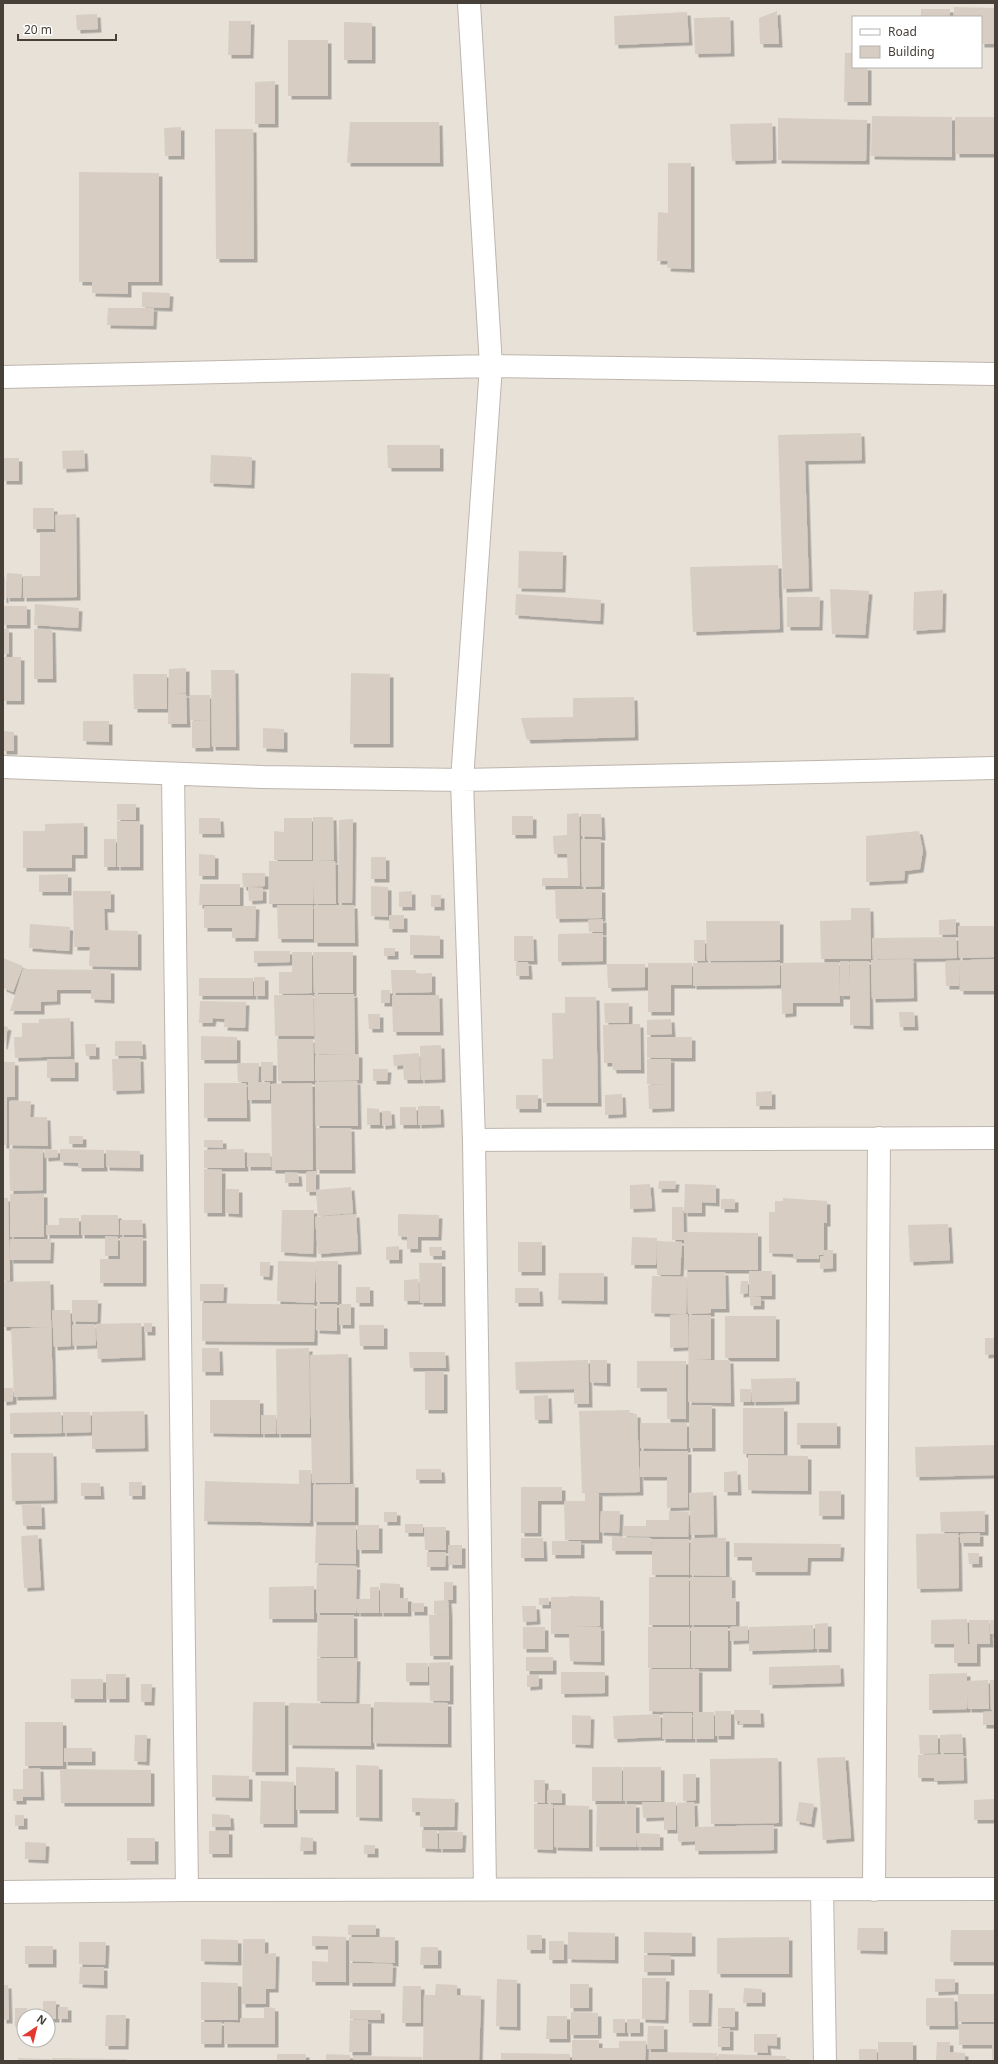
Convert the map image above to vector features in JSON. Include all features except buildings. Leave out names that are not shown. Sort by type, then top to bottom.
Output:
[{"type":"street","points":[[469,3],[491,366],[462,780],[474,1140],[485,1889]]},
{"type":"street","points":[[3,377],[491,366],[995,374]]},
{"type":"street","points":[[3,767],[270,777],[462,780],[995,768]]},
{"type":"street","points":[[173,774],[187,1890]]},
{"type":"street","points":[[874,1890],[879,1138]]},
{"type":"street","points":[[474,1140],[995,1138]]},
{"type":"street","points":[[3,1892],[485,1889],[995,1889]]},
{"type":"street","points":[[822,1890],[825,2061]]},
{"type":"shaded area","points":[[3,3],[995,3],[995,2061],[3,2061]]}]
